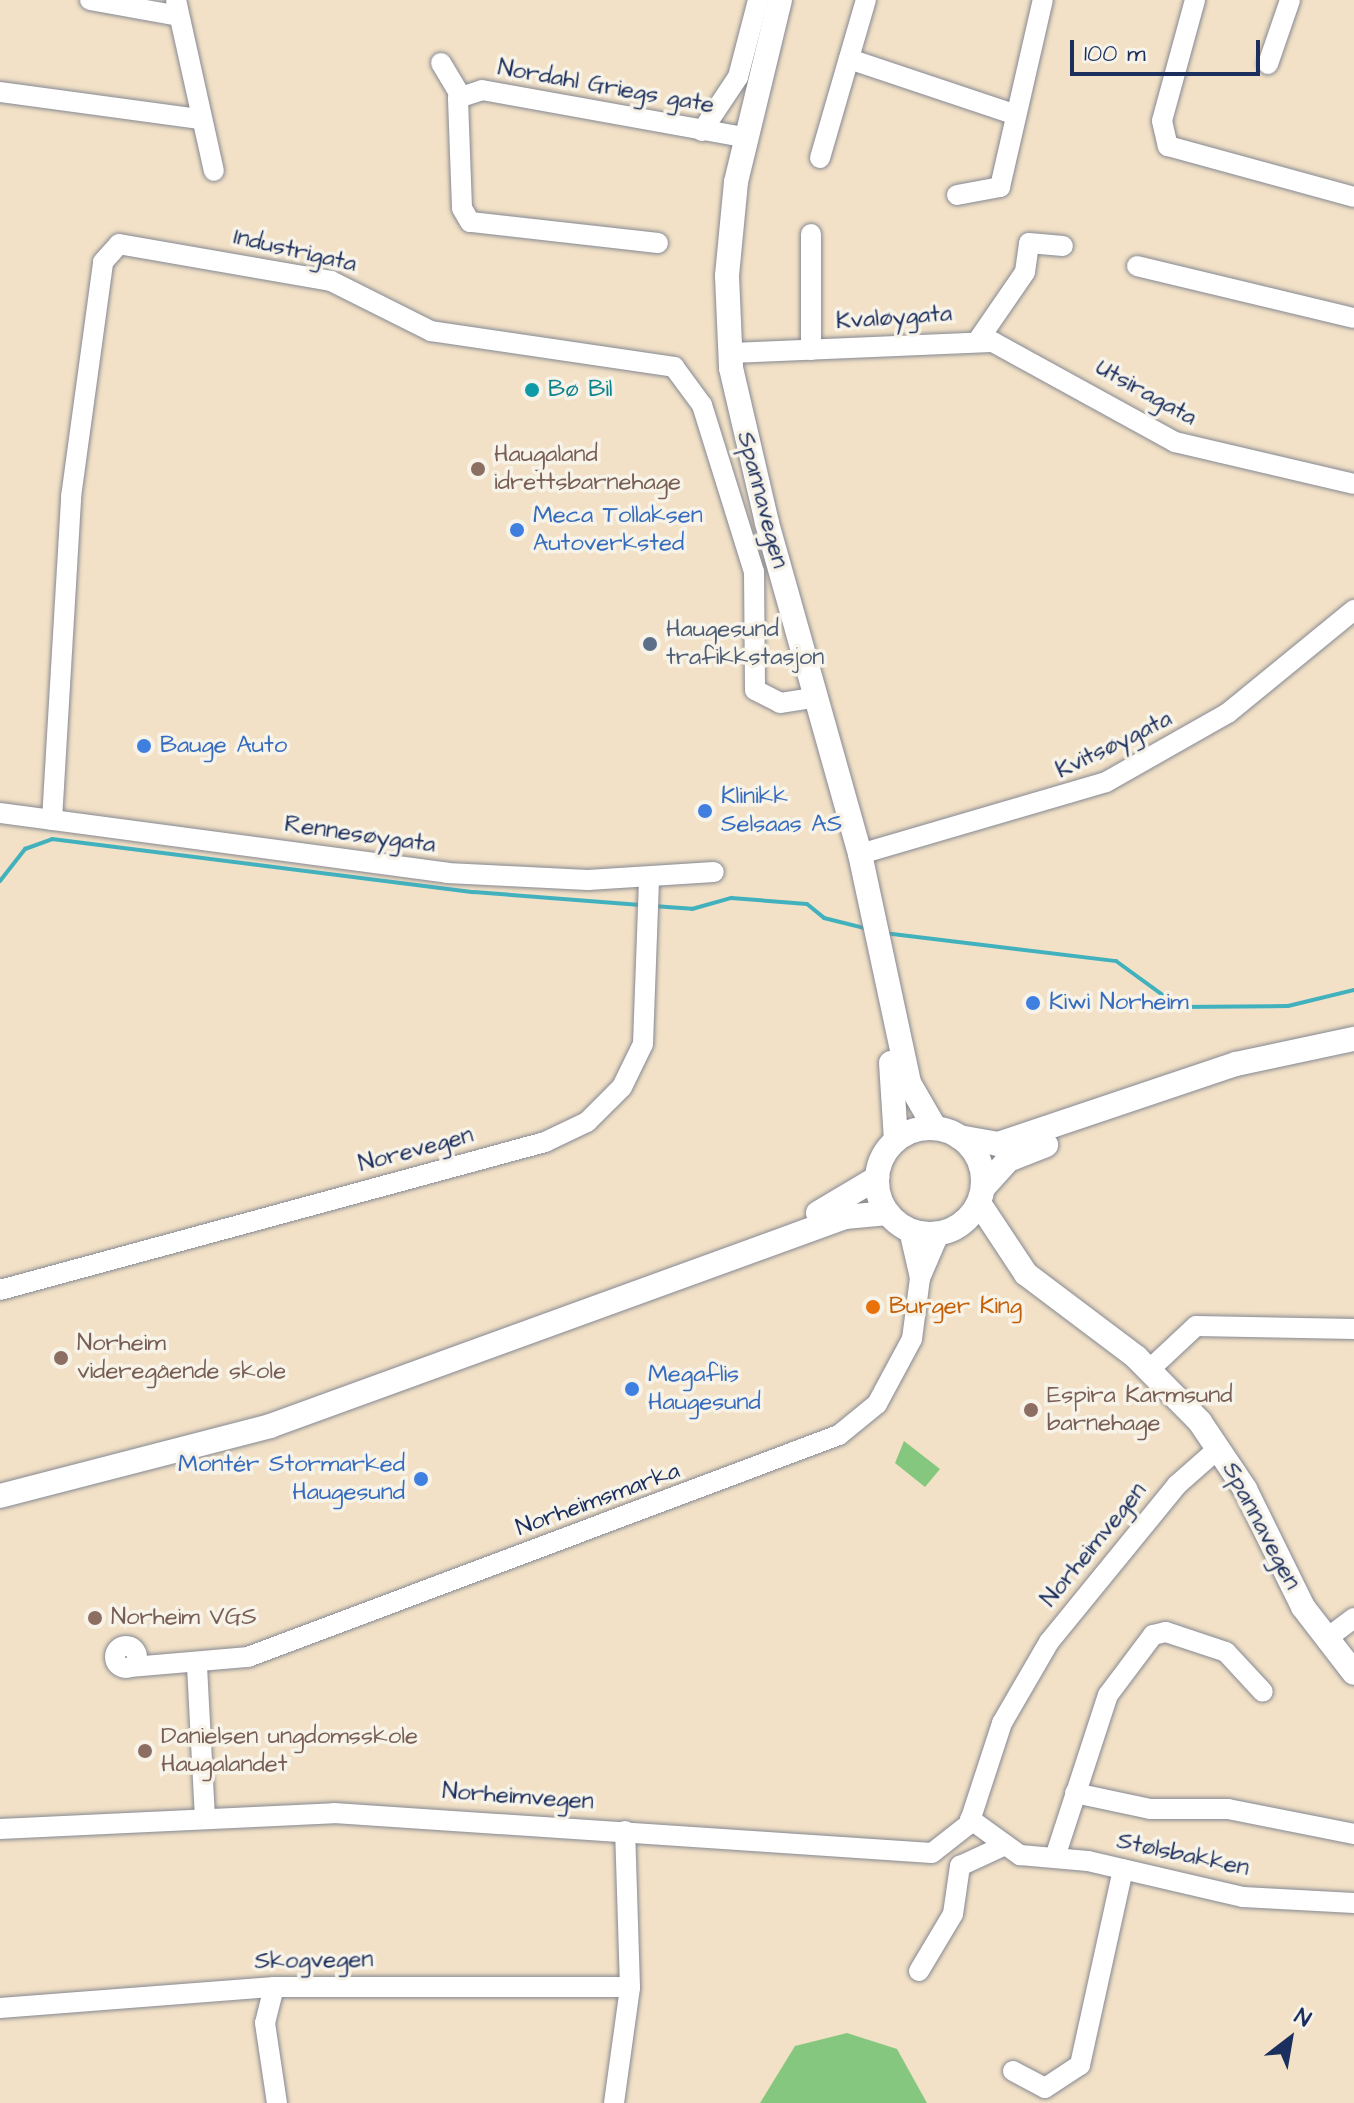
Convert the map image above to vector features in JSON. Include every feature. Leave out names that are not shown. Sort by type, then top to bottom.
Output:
[{"type":"main road","name":"Spannavegen","points":[[780,0],[744,137],[727,276],[731,361],[816,697],[860,854],[890,993]]},
{"type":"main road","points":[[890,993],[914,1098],[935,1128],[959,1137],[998,1144],[1236,1064],[1354,1039]]},
{"type":"main road","points":[[0,1485],[316,1396],[840,1204],[877,1178],[896,1140],[890,993]]},
{"type":"main road","points":[[877,1178],[888,1213],[909,1230],[948,1230],[1008,1160],[1077,1133],[1251,1074],[1354,1051]]},
{"type":"main road","points":[[896,1140],[935,1128]]},
{"type":"main road","points":[[959,1137],[978,1159],[981,1195]]},
{"type":"main road","name":"Spannavegen","points":[[981,1195],[1015,1262]]},
{"type":"main road","points":[[0,1496],[270,1426],[816,1227],[888,1213]]},
{"type":"main road","name":"Spannavegen","points":[[948,1230],[1015,1262],[1150,1369],[1219,1448],[1326,1639],[1354,1673]]},
{"type":"street","points":[[90,0],[178,8],[214,171]]},
{"type":"street","points":[[702,131],[738,77],[758,0]]},
{"type":"street","points":[[820,158],[866,0]]},
{"type":"street","points":[[957,195],[992,194],[1000,187],[1043,0]]},
{"type":"street","points":[[1195,0],[1162,121],[1168,146],[1354,197]]},
{"type":"street","points":[[1268,64],[1290,0]]},
{"type":"street","points":[[849,59],[1016,115]]},
{"type":"street","points":[[441,63],[460,95],[461,194],[470,222],[658,243]]},
{"type":"street","name":"Nordahl Griegs gate","points":[[460,95],[482,90],[744,137]]},
{"type":"street","points":[[0,92],[201,119]]},
{"type":"street","points":[[811,234],[811,350]]},
{"type":"street","name":"Kvaløygata","points":[[731,361],[811,350],[979,339],[1025,272],[1029,243],[1063,246]]},
{"type":"street","name":"Industrigata","points":[[52,820],[73,483],[103,262],[119,244],[331,281],[431,331],[674,367],[702,405],[754,572],[755,690],[780,703],[816,697]]},
{"type":"street","points":[[1137,266],[1354,318]]},
{"type":"street","name":"Utsiragata","points":[[979,339],[1030,358],[1175,442],[1351,474]]},
{"type":"street","name":"Kvitsøygata","points":[[860,854],[1106,782],[1228,713],[1354,610]]},
{"type":"street","name":"Rennesøygata","points":[[0,813],[447,873],[649,878],[714,872]]},
{"type":"street","name":"Norevegen","points":[[0,1290],[545,1142],[587,1122],[622,1087],[643,1044],[649,878]]},
{"type":"street","name":"Norheimsmarka","points":[[909,1230],[920,1278]]},
{"type":"street","name":"Norheimsmarka","points":[[131,1667],[197,1666],[248,1657],[839,1435],[877,1404],[902,1365],[920,1278],[948,1230]]},
{"type":"street","points":[[1150,1369],[1196,1326],[1354,1329]]},
{"type":"street","name":"Norheimvegen","points":[[0,1829],[205,1817],[377,1814],[932,1853],[970,1819],[1002,1723],[1049,1642],[1177,1485],[1219,1448]]},
{"type":"street","points":[[1326,1639],[1354,1618]]},
{"type":"street","points":[[1055,1857],[1108,1695],[1153,1635],[1166,1632],[1226,1652],[1263,1692]]},
{"type":"street","points":[[197,1666],[205,1817]]},
{"type":"street","points":[[1075,1793],[1150,1809],[1228,1809],[1354,1834]]},
{"type":"street","points":[[919,1971],[953,1914],[960,1866],[1003,1846],[970,1819]]},
{"type":"street","points":[[614,2103],[630,1987],[625,1831]]},
{"type":"street","name":"Stølsbakken","points":[[1003,1846],[1243,1897],[1354,1903]]},
{"type":"street","points":[[1013,2071],[1045,2088],[1080,2065],[1123,1870]]},
{"type":"street","points":[[274,1987],[265,2023],[277,2103]]},
{"type":"street","name":"Skogvegen","points":[[0,2008],[274,1987],[630,1987]]},
{"type":"green space","points":[[904,1441],[940,1469],[925,1487],[895,1463]]},
{"type":"green space","points":[[847,2033],[897,2049],[927,2103],[760,2103],[795,2046]]},
{"type":"waterway","points":[[0,881],[25,849],[52,839],[474,892],[640,905]]},
{"type":"waterway","points":[[653,906],[692,909],[731,898],[807,904],[824,918],[868,929]]},
{"type":"waterway","points":[[884,933],[1116,961],[1179,1007],[1288,1006],[1354,990]]},
{"type":"place","name":"Bø Bil","points":[[532,390]]},
{"type":"place","name":"Haugaland idrettsbarnehage","points":[[478,469]]},
{"type":"place","name":"Meca Tollaksen Autoverksted","points":[[517,530]]},
{"type":"place","name":"Haugesund trafikkstasjon","points":[[650,644]]},
{"type":"place","name":"Bauge Auto","points":[[144,746]]},
{"type":"place","name":"Klinikk Selsaas AS","points":[[705,811]]},
{"type":"place","name":"Kiwi Norheim","points":[[1033,1003]]},
{"type":"place","name":"Burger King","points":[[873,1307]]},
{"type":"place","name":"Norheim videregående skole","points":[[61,1358]]},
{"type":"place","name":"Megaflis Haugesund","points":[[632,1389]]},
{"type":"place","name":"Espira Karmsund barnehage","points":[[1031,1410]]},
{"type":"place","name":"Montér Stormarked Haugesund","points":[[421,1479]]},
{"type":"place","name":"Norheim VGS","points":[[95,1618]]},
{"type":"place","name":"Danielsen ungdomsskole Haugalandet","points":[[145,1751]]}]
